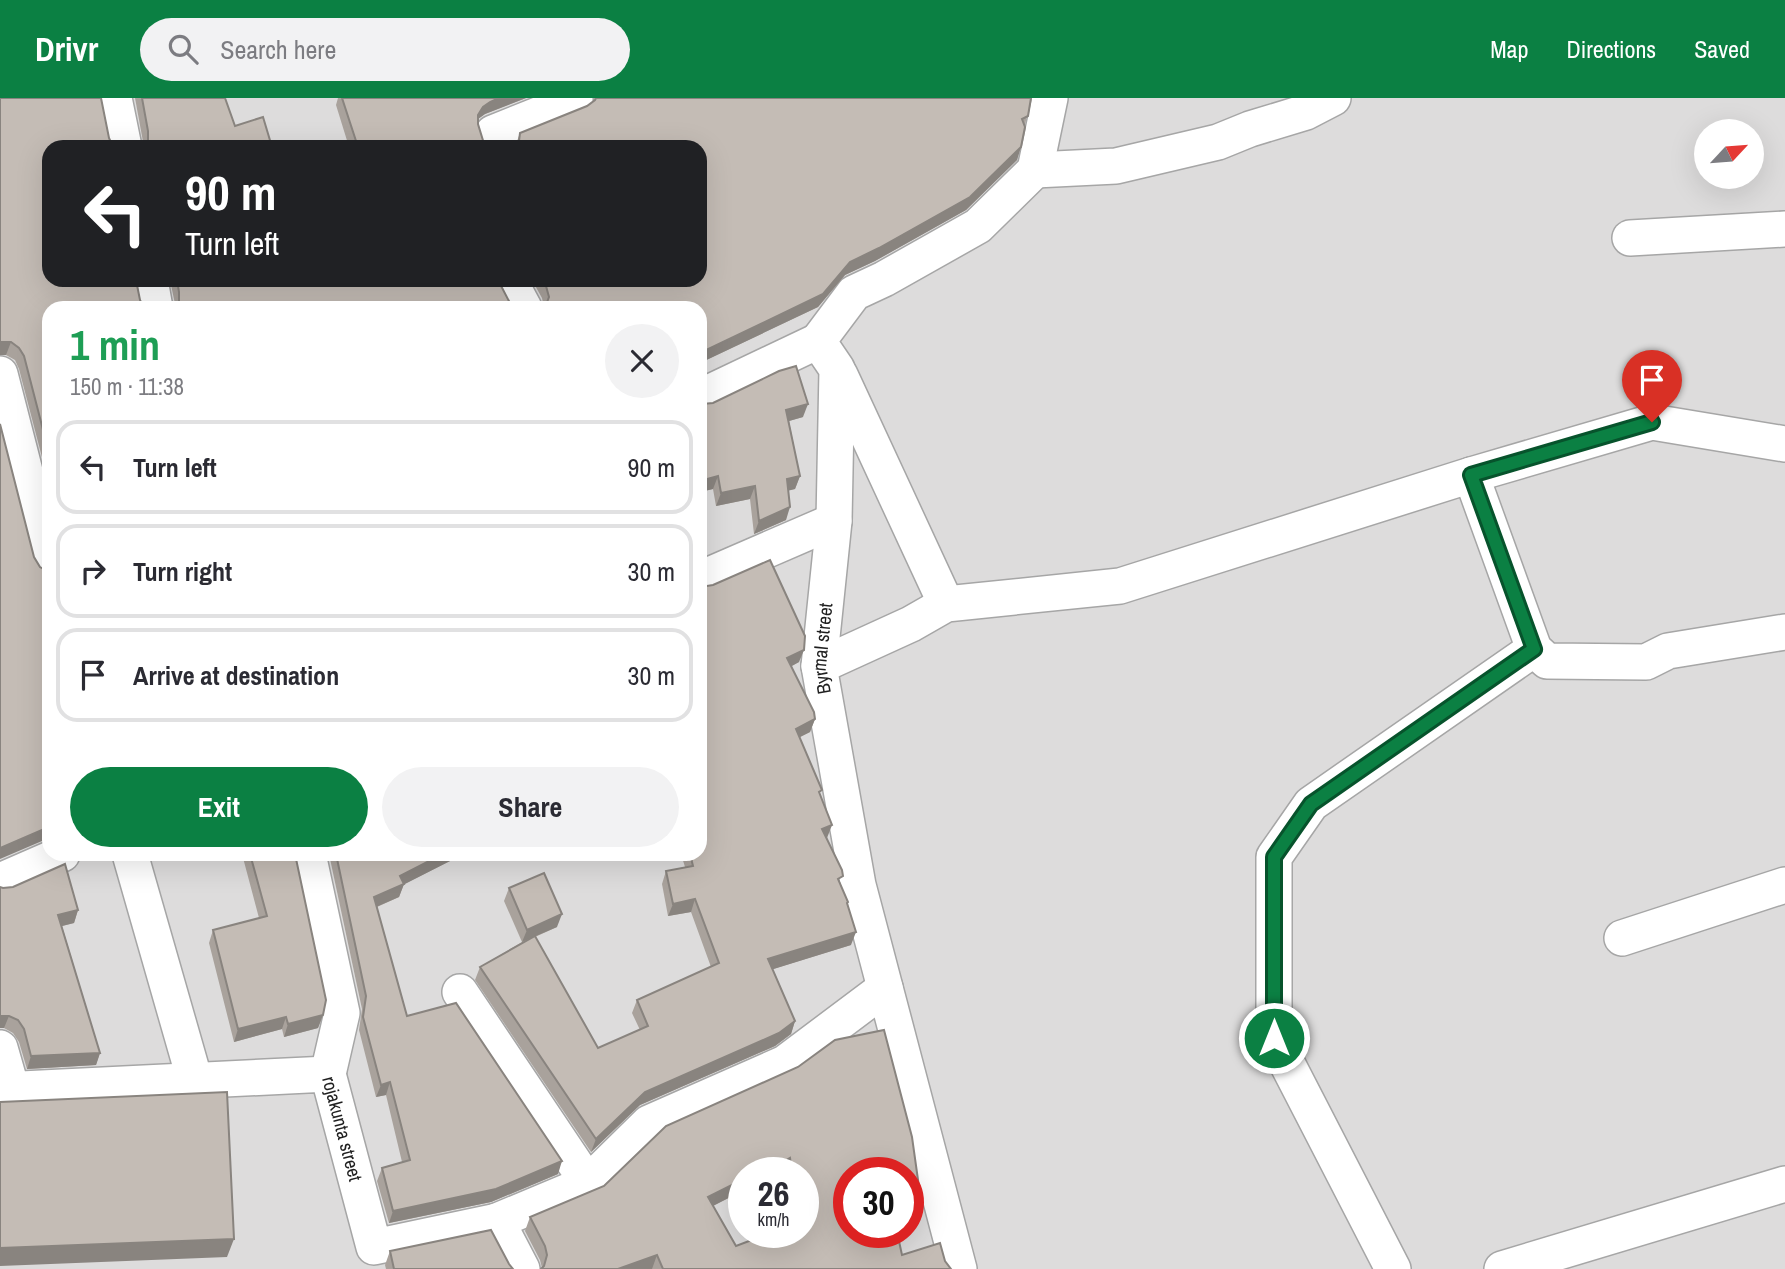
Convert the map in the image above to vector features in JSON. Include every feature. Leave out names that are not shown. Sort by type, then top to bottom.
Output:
[{"type":"street","points":[[114,98],[123,140]]},
{"type":"street","points":[[946,604],[828,355],[854,293],[978,226],[1035,170],[1050,98]]},
{"type":"street","points":[[1035,170],[1116,166],[1218,142],[1306,112],[1333,98]]},
{"type":"street","points":[[495,140],[493,132],[575,100]]},
{"type":"street","points":[[1630,238],[1785,229]]},
{"type":"street","points":[[707,395],[828,355]]},
{"type":"street","name":"Byrmal street","points":[[828,355],[834,522],[819,666],[858,885],[959,1269]]},
{"type":"street","points":[[0,374],[42,538]]},
{"type":"street","points":[[819,666],[911,624],[946,604],[1120,586],[1471,475],[1652,422],[1785,444]]},
{"type":"street","points":[[1471,475],[1534,649],[1547,661],[1646,662],[1668,651],[1785,632]]},
{"type":"street","points":[[707,576],[834,522]]},
{"type":"street","points":[[1393,1269],[1274,1038],[1274,857],[1311,804],[1534,649]]},
{"type":"street","points":[[0,881],[46,861]]},
{"type":"street","points":[[132,861],[195,1081]]},
{"type":"street","points":[[309,861],[342,1013],[328,1074]]},
{"type":"street","points":[[1622,938],[1785,885]]},
{"type":"street","points":[[522,1269],[497,1221],[588,1183],[649,1123],[785,1063],[885,988]]},
{"type":"street","points":[[460,992],[588,1183]]},
{"type":"street","points":[[0,1048],[6,1090]]},
{"type":"street","name":"rojakunta street","points":[[6,1090],[328,1074],[374,1247],[497,1221]]},
{"type":"street","points":[[1502,1269],[1785,1184]]},
{"type":"shaded area","points":[[0,98],[1785,98],[1785,1269],[0,1269]]},
{"type":"building","points":[[0,98],[101,98],[110,140],[42,140],[42,287],[137,287],[140,301],[42,301],[42,426],[24,356],[11,342],[0,342]]},
{"type":"building","points":[[142,98],[225,98],[235,126],[263,117],[270,140],[148,140]]},
{"type":"building","points":[[342,98],[499,98],[483,107],[478,115],[483,140],[356,140]]},
{"type":"building","points":[[1031,98],[1028,116],[1022,119],[1025,127],[1021,147],[970,197],[850,262],[823,294],[707,350],[707,301],[548,301],[546,287],[707,287],[707,140],[519,140],[520,133],[587,106],[595,100]]},
{"type":"building","points":[[178,287],[502,287],[509,301],[179,301]]},
{"type":"building","points":[[796,366],[808,404],[786,410],[800,476],[787,479],[790,507],[759,521],[755,486],[721,493],[718,476],[707,479],[707,404]]},
{"type":"building","points":[[0,424],[34,557],[42,568],[42,830],[0,848]]},
{"type":"building","points":[[770,560],[805,636],[804,650],[787,658],[815,719],[796,729],[822,790],[819,792],[832,825],[822,829],[842,870],[843,876],[838,879],[856,932],[768,959],[795,1021],[779,1033],[645,1092],[596,1139],[480,967],[535,936],[598,1048],[648,1026],[637,1000],[719,963],[695,899],[673,904],[666,871],[693,866],[692,861],[707,861],[707,586]]},
{"type":"building","points":[[252,861],[296,861],[326,1000],[323,1015],[288,1024],[286,1017],[238,1029],[213,930],[267,916]]},
{"type":"building","points":[[337,861],[429,861],[400,876],[404,884],[374,897],[407,1016],[456,1003],[562,1161],[496,1189],[393,1211],[382,1168],[410,1160],[390,1082],[381,1085],[363,1017],[366,996]]},
{"type":"building","points":[[65,864],[78,910],[58,915],[100,1053],[31,1056],[24,1029],[18,1020],[0,1016],[0,887],[13,887]]},
{"type":"building","points":[[544,873],[562,914],[527,930],[509,888]]},
{"type":"building","points":[[884,1030],[915,1157],[833,1157],[833,1248],[900,1248],[902,1255],[940,1243],[945,1261],[951,1269],[663,1269],[657,1255],[618,1269],[541,1269],[547,1255],[530,1217],[604,1186],[666,1126],[798,1067],[835,1040]]},
{"type":"building","points":[[227,1092],[234,1239],[0,1248],[0,1102]]},
{"type":"building","points":[[491,1230],[513,1269],[394,1269],[390,1251]]},
{"type":"route","points":[[1274,1038],[1274,857],[1311,804],[1534,649],[1471,475],[1652,422]]}]
